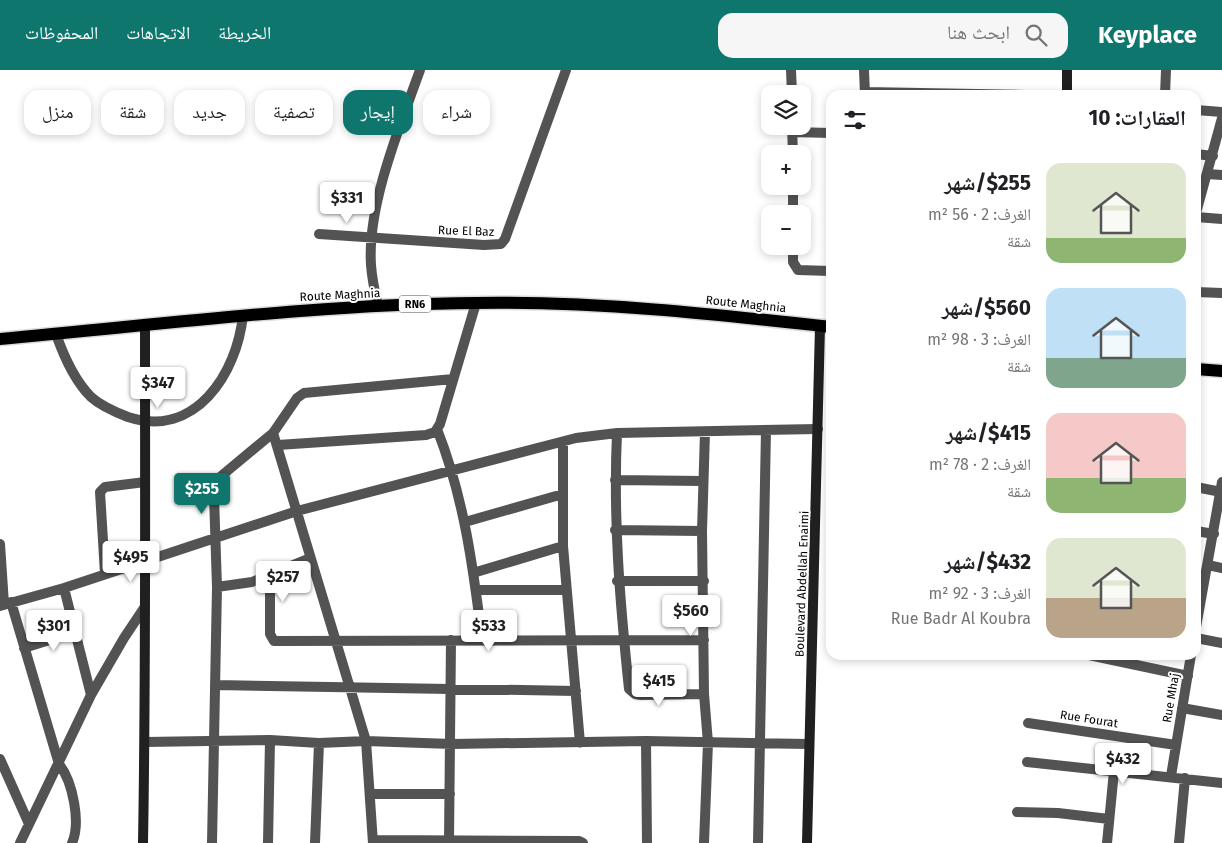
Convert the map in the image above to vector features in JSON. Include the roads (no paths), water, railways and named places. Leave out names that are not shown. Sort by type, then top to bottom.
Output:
[{"type":"main road","name":"Route Maghnia","points":[[0,339],[243,315],[476,302],[634,308],[826,327]]},
{"type":"main road","points":[[1201,369],[1222,371]]},
{"type":"street","points":[[378,306],[371,264],[372,238],[378,200],[420,70]]},
{"type":"street","name":"Rue El Baz","points":[[372,238],[484,245],[503,242],[566,70]]},
{"type":"street","points":[[791,70],[792,85]]},
{"type":"street","points":[[864,70],[865,90]]},
{"type":"street","points":[[1067,70],[1067,90]]},
{"type":"street","points":[[1165,90],[1166,70]]},
{"type":"street","points":[[1201,110],[1222,112]]},
{"type":"street","points":[[1201,195],[1221,128],[1222,118]]},
{"type":"street","points":[[811,131],[826,132]]},
{"type":"street","points":[[1201,155],[1212,156]]},
{"type":"street","points":[[1207,174],[1222,175]]},
{"type":"street","points":[[1201,217],[1222,219]]},
{"type":"street","points":[[319,234],[372,238]]},
{"type":"street","points":[[793,255],[793,262],[798,270],[826,271]]},
{"type":"street","points":[[1201,292],[1222,293]]},
{"type":"street","points":[[476,302],[437,429],[453,470],[465,522],[482,639]]},
{"type":"street","points":[[56,334],[79,383],[92,397],[113,411],[145,422],[162,421],[185,414],[213,391],[226,374],[241,334],[243,315]]},
{"type":"street","points":[[143,843],[145,742],[143,561],[145,324]]},
{"type":"street","name":"Boulevard Abdellah Enaimi","points":[[807,843],[818,429],[826,327]]},
{"type":"street","points":[[212,843],[212,741],[217,587],[214,539],[217,481],[273,433],[297,398],[304,393],[452,379]]},
{"type":"street","points":[[278,445],[426,435],[437,429]]},
{"type":"street","points":[[5,604],[64,588],[297,511],[563,442],[617,433],[818,429]]},
{"type":"street","points":[[758,843],[766,430]]},
{"type":"street","points":[[704,843],[708,743],[704,694],[702,531],[702,481],[705,432]]},
{"type":"street","points":[[273,433],[366,741],[373,841],[579,841],[583,843]]},
{"type":"street","points":[[617,433],[615,480],[617,581],[629,689],[635,694],[704,694]]},
{"type":"street","points":[[563,442],[563,546],[580,743]]},
{"type":"street","points":[[615,480],[702,481]]},
{"type":"street","points":[[105,573],[100,492],[105,487],[145,482]]},
{"type":"street","points":[[1201,487],[1221,487],[1214,534],[1201,594]]},
{"type":"street","points":[[465,522],[563,494]]},
{"type":"street","points":[[615,530],[702,531]]},
{"type":"street","points":[[1201,531],[1214,534]]},
{"type":"street","points":[[0,544],[5,604],[24,648],[59,764],[66,774],[73,796],[74,840]]},
{"type":"street","points":[[473,573],[563,546]]},
{"type":"street","points":[[217,587],[252,582],[310,558]]},
{"type":"street","points":[[1208,565],[1222,568]]},
{"type":"street","points":[[270,574],[270,634],[272,640],[704,640]]},
{"type":"street","points":[[617,581],[704,581]]},
{"type":"street","points":[[64,588],[91,695]]},
{"type":"street","points":[[476,590],[566,590]]},
{"type":"street","points":[[20,843],[91,695],[144,608]]},
{"type":"street","points":[[24,648],[75,632]]},
{"type":"street","points":[[1201,639],[1222,643]]},
{"type":"street","points":[[449,840],[452,744],[451,640]]},
{"type":"street","points":[[1113,660],[1188,676]]},
{"type":"street","name":"Rue Mhaj","points":[[1171,776],[1191,660]]},
{"type":"street","points":[[215,685],[451,691],[576,691]]},
{"type":"street","points":[[1182,708],[1222,715]]},
{"type":"street","name":"Rue Fourat","points":[[1028,723],[1176,745]]},
{"type":"street","points":[[145,742],[270,740],[318,743],[366,741],[452,744],[646,741],[809,744]]},
{"type":"street","points":[[268,843],[270,740]]},
{"type":"street","points":[[646,741],[647,843]]},
{"type":"street","points":[[315,843],[318,743]]},
{"type":"street","points":[[1027,762],[1222,783]]},
{"type":"street","points":[[1,764],[29,824]]},
{"type":"street","points":[[1107,843],[1114,771]]},
{"type":"street","points":[[1179,843],[1185,778]]},
{"type":"street","points":[[371,794],[450,794]]},
{"type":"street","points":[[1017,812],[1058,812],[1109,819]]}]
